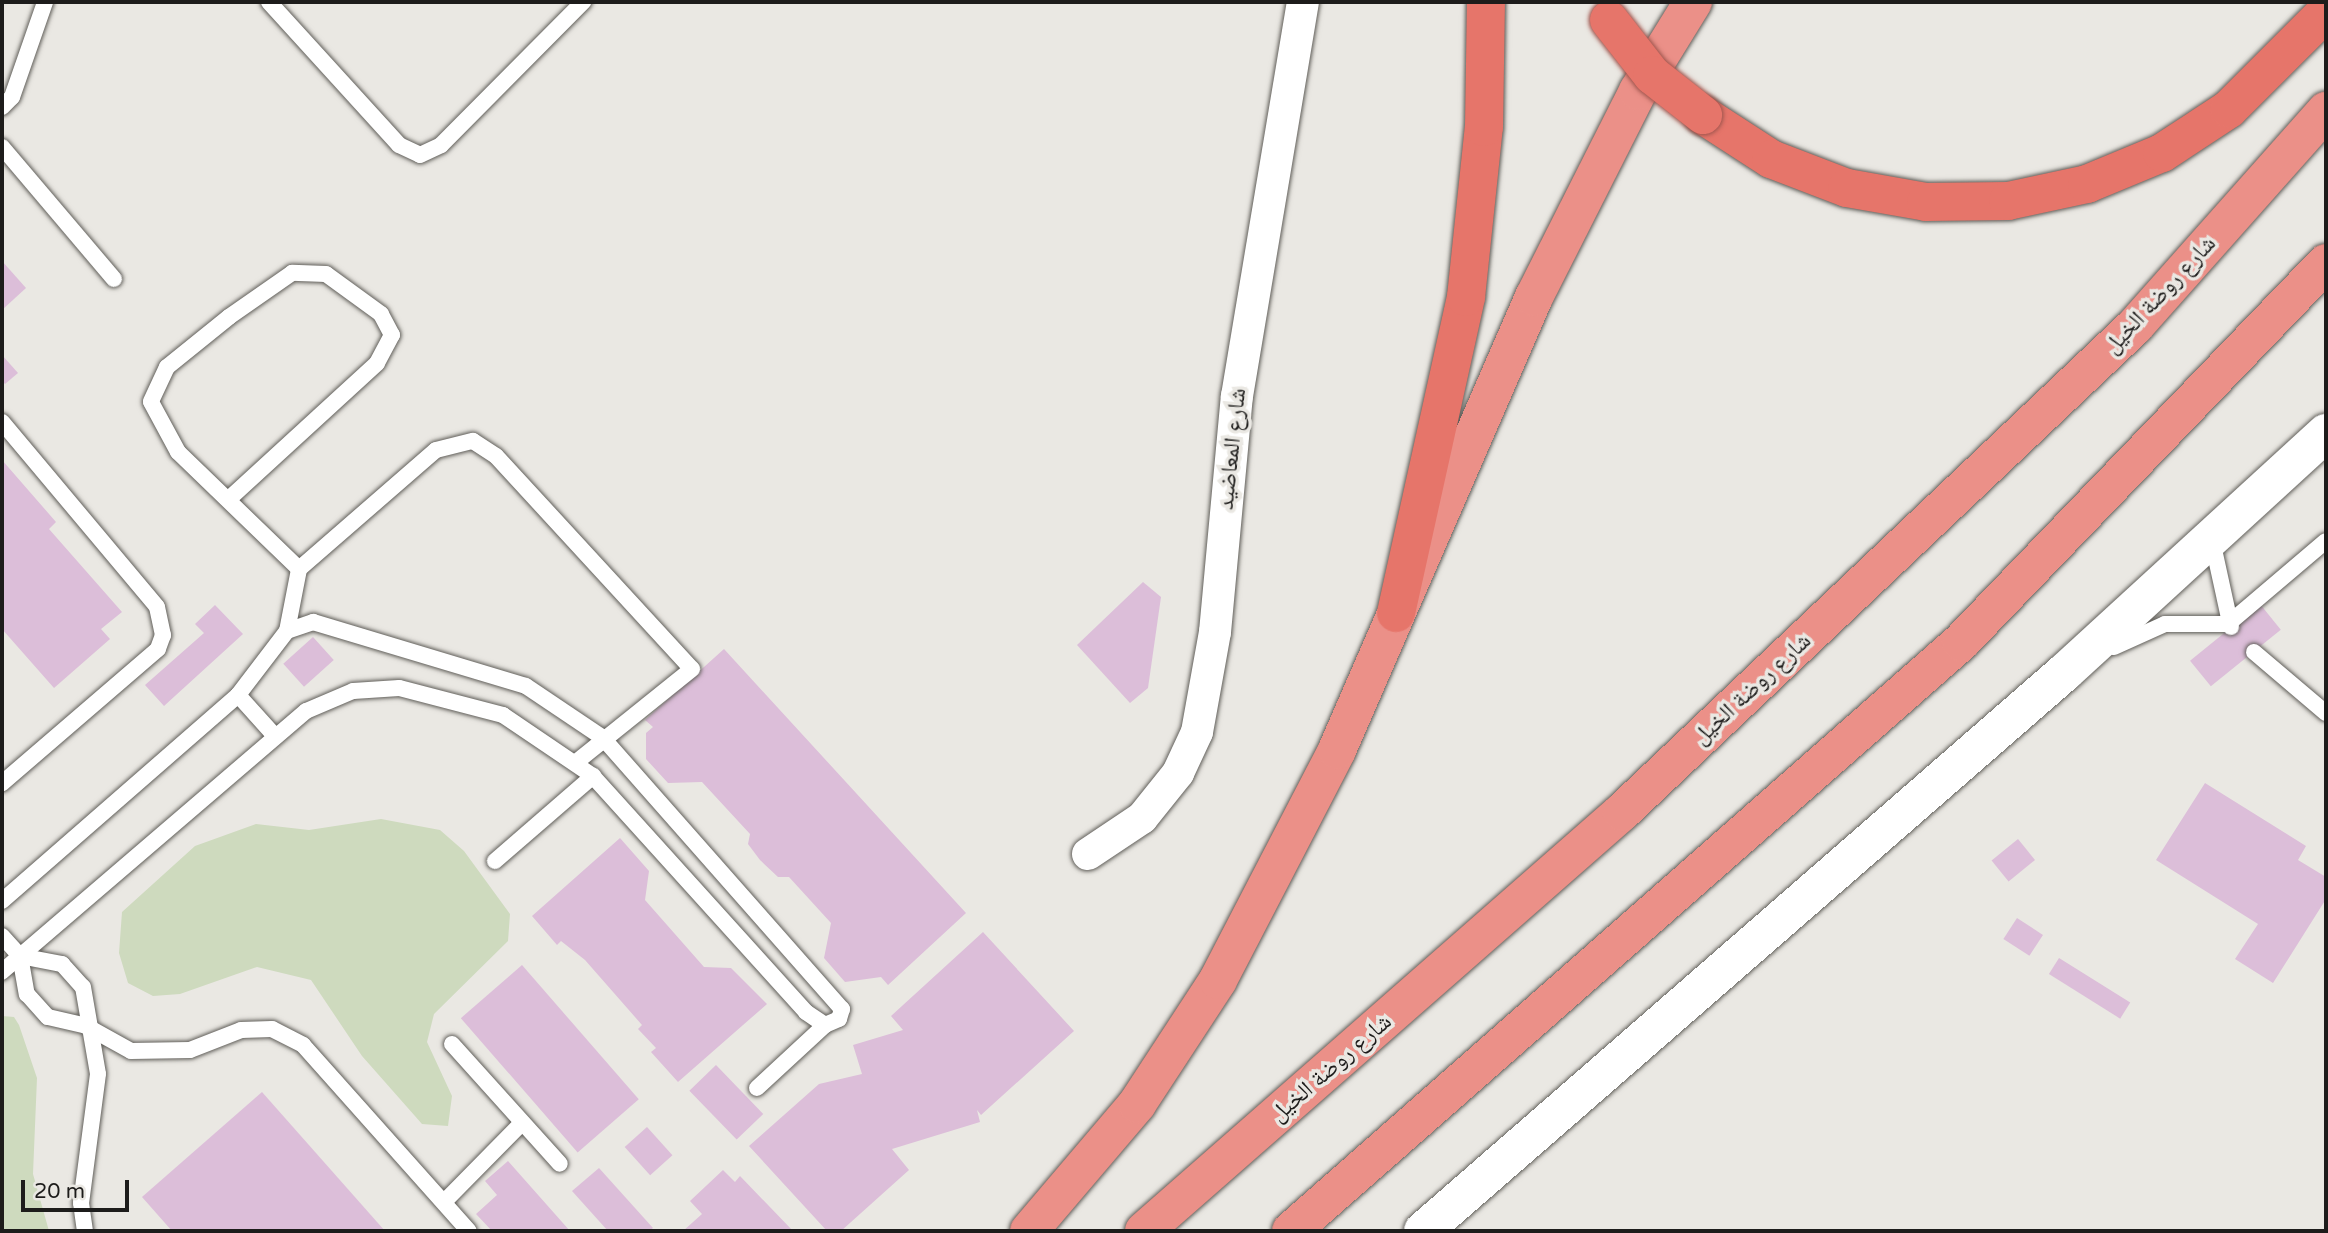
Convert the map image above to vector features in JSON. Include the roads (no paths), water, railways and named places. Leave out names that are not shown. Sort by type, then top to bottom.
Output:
[{"type":"highway","points":[[1396,613],[1466,297],[1484,127],[1486,2]]},
{"type":"highway","points":[[1029,1231],[1137,1104],[1218,980],[1337,750],[1534,297],[1638,91],[1693,2]]},
{"type":"highway","points":[[1604,11],[1652,75],[1703,115],[1771,159],[1847,188],[1926,202],[2008,201],[2087,184],[2162,153],[2229,109],[2326,12]]},
{"type":"highway","name":"شارع روضة الخيل","points":[[1144,1231],[1622,812],[2135,326],[2326,111]]},
{"type":"highway","points":[[1291,1231],[1961,642],[2326,263]]},
{"type":"street","name":"شارع المعاضيد","points":[[1088,854],[1142,818],[1178,773],[1197,732],[1215,632],[1237,396],[1303,2]]},
{"type":"street","points":[[1423,1231],[2065,672],[2326,433]]},
{"type":"lane","points":[[2,107],[12,97],[45,2]]},
{"type":"lane","points":[[269,2],[399,145],[420,156],[441,145],[583,2]]},
{"type":"lane","points":[[2,147],[114,279]]},
{"type":"lane","points":[[231,497],[377,363],[392,335],[381,314],[326,274],[292,273],[229,317],[156,383],[151,402],[160,428],[197,472],[231,497],[299,569]]},
{"type":"lane","points":[[2,422],[157,607],[163,635],[158,649],[2,783]]},
{"type":"lane","points":[[2,901],[238,695],[288,631],[299,569],[436,450],[465,441],[482,446],[692,669],[602,737],[575,763]]},
{"type":"lane","points":[[2212,538],[2230,625]]},
{"type":"lane","points":[[2065,672],[2147,629],[2184,622],[2230,625],[2326,541]]},
{"type":"lane","points":[[288,631],[313,622],[335,626],[384,645],[475,666],[526,686],[602,737],[841,1004],[839,1019],[825,1025],[757,1088]]},
{"type":"lane","points":[[2254,652],[2326,713]]},
{"type":"lane","points":[[2,972],[274,735],[337,697],[400,688],[503,715],[593,776],[825,1025]]},
{"type":"lane","points":[[238,695],[274,735]]},
{"type":"lane","points":[[495,862],[593,776]]},
{"type":"lane","points":[[2,936],[20,956],[27,994],[48,1017],[86,1026],[131,1051],[154,1053],[272,1028],[303,1045],[469,1231]]},
{"type":"lane","points":[[20,956],[62,964],[83,987],[86,1026],[98,1074],[81,1203],[85,1231]]},
{"type":"lane","points":[[453,1044],[560,1164]]},
{"type":"lane","points":[[444,1202],[522,1124]]}]
